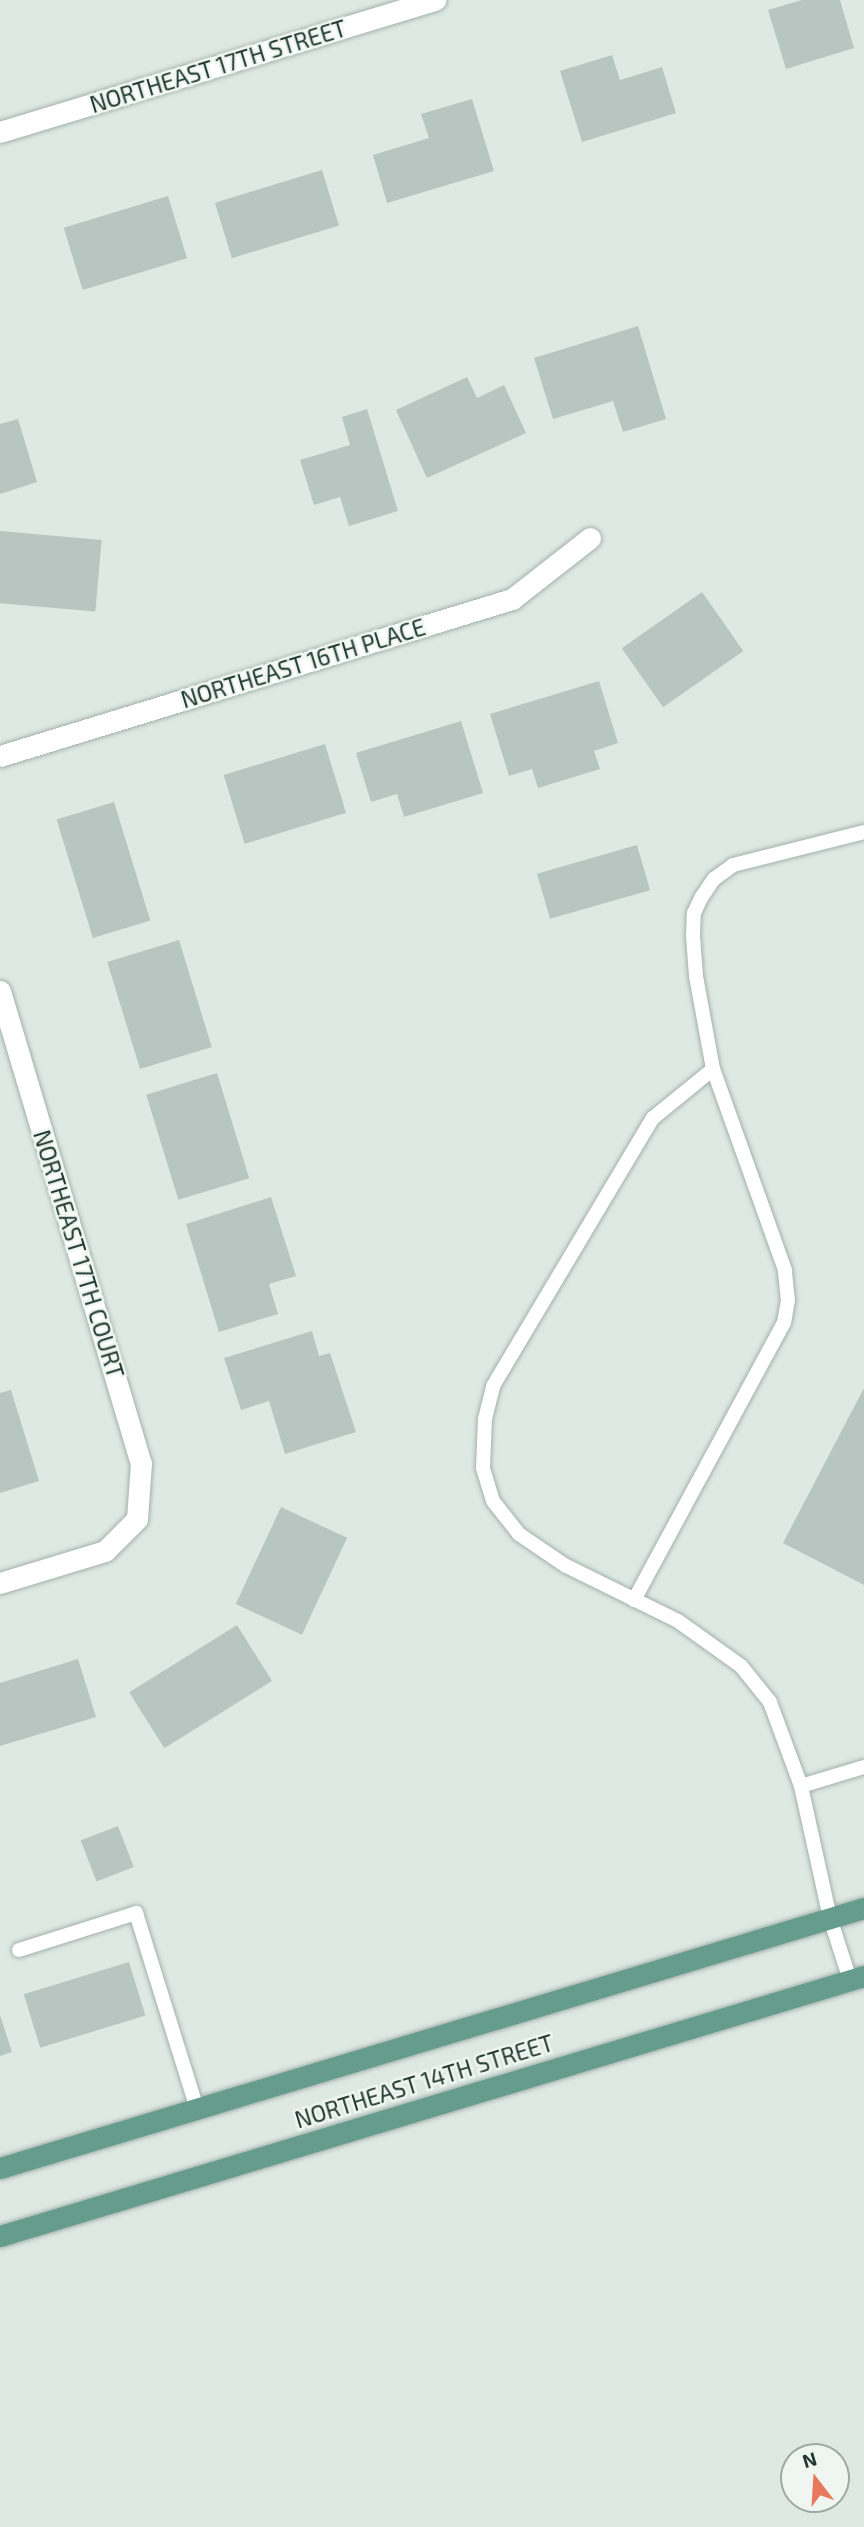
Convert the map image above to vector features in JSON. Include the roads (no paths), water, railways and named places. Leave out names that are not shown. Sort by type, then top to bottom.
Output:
[{"type":"main road","name":"NORTHEAST 14TH STREET","points":[[0,2168],[864,1908]]},
{"type":"main road","name":"NORTHEAST 14TH STREET","points":[[0,2236],[857,1978]]},
{"type":"street","name":"NORTHEAST 17TH STREET","points":[[0,132],[435,0]]},
{"type":"street","name":"NORTHEAST 16TH PLACE","points":[[0,756],[512,599],[590,538]]},
{"type":"street","name":"NORTHEAST 17TH COURT","points":[[0,990],[141,1463],[137,1519],[105,1551],[0,1583]]},
{"type":"lane","points":[[634,1600],[784,1323],[788,1301],[785,1270],[713,1069],[696,976],[694,913],[714,880],[733,865],[864,832]]},
{"type":"lane","points":[[713,1069],[653,1118],[492,1387],[485,1419],[483,1468],[493,1501],[519,1534],[566,1566],[678,1621],[741,1666],[770,1702],[802,1786],[830,1918],[857,1978]]},
{"type":"lane","points":[[802,1786],[864,1767]]},
{"type":"lane","points":[[19,1950],[136,1913],[197,2109]]}]
